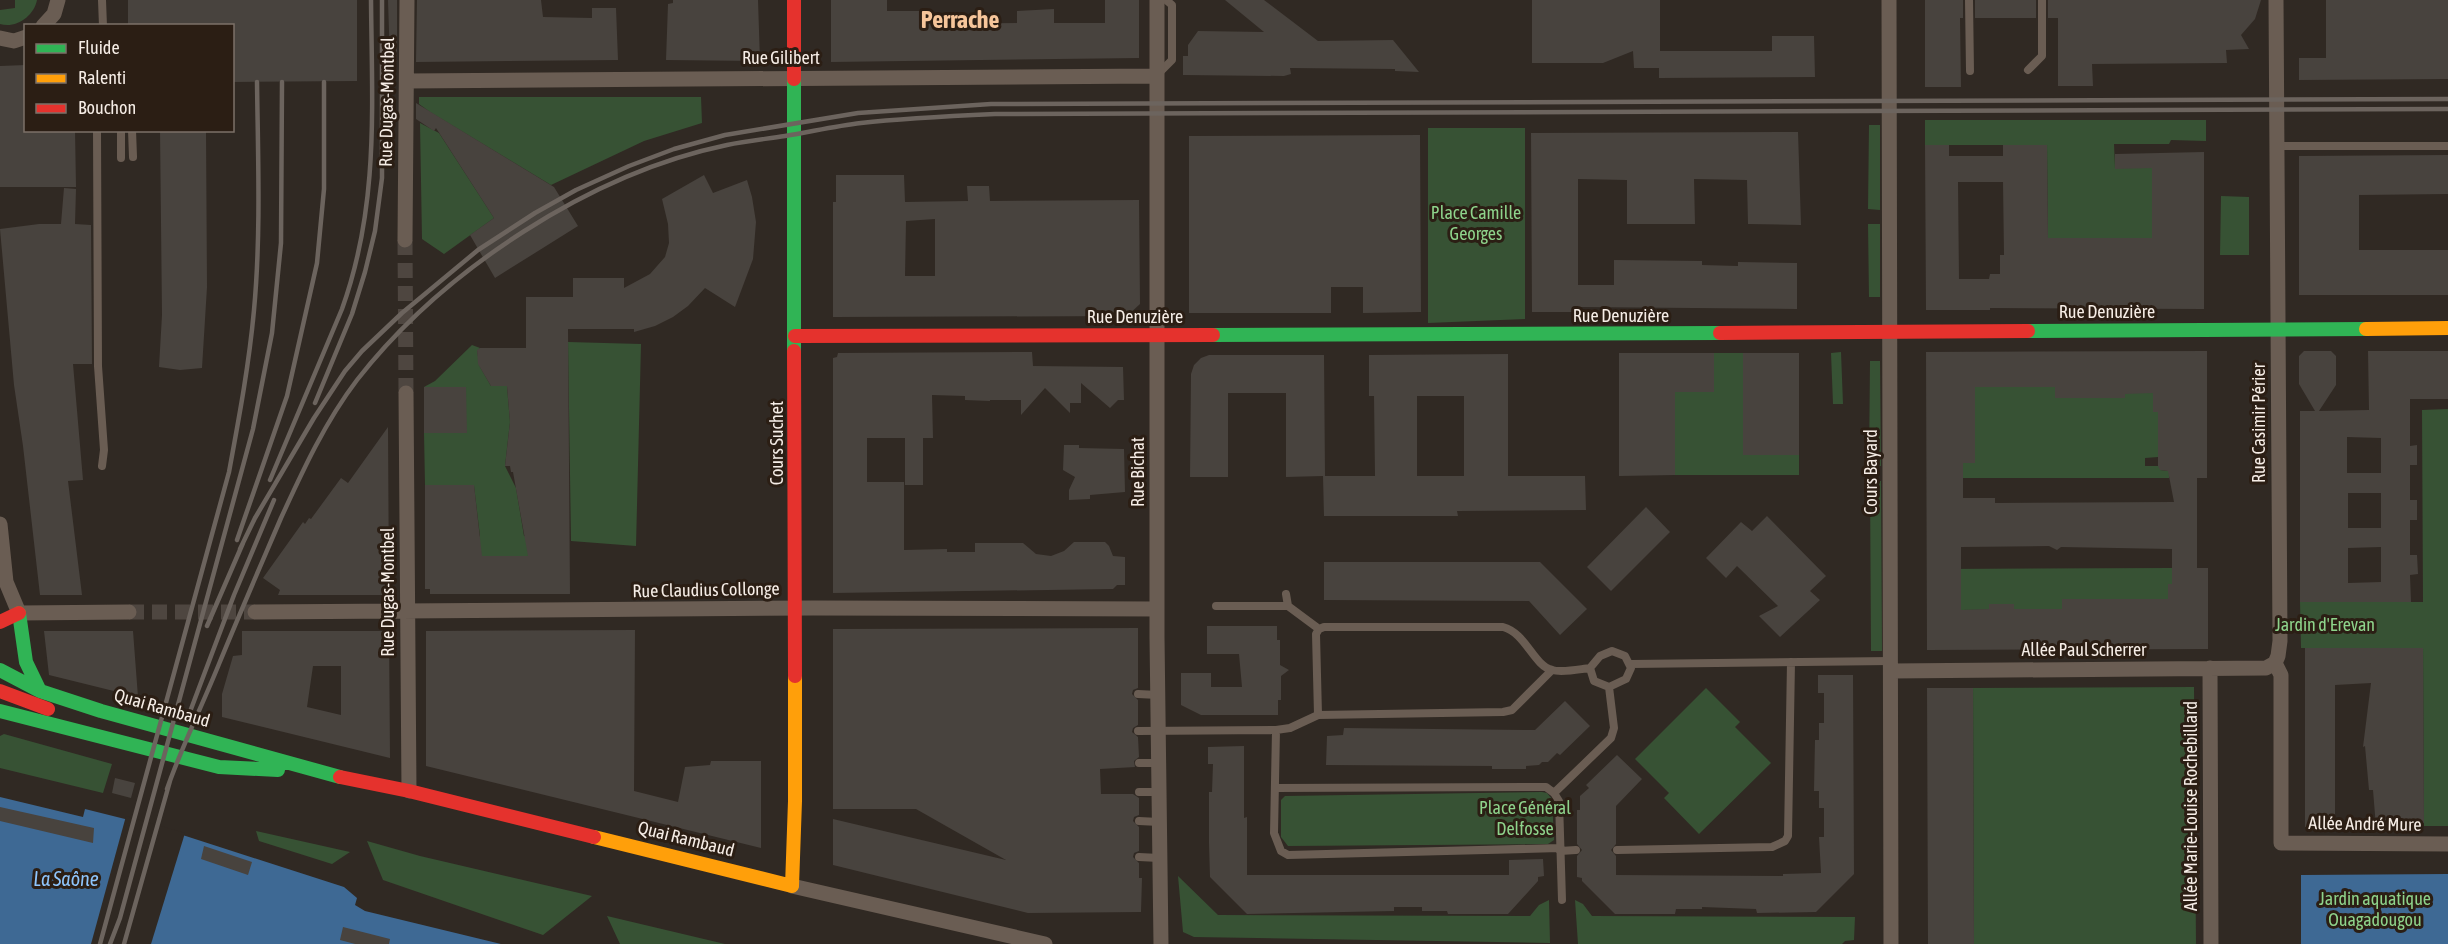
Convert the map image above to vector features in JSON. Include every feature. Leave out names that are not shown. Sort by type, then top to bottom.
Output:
[{"type":"street","points":[[45,24],[54,14],[58,0]]},
{"type":"street","name":"Rue Dugas-Montbel","points":[[405,240],[407,0]]},
{"type":"street","name":"Cours Suchet","points":[[792,886],[795,790],[794,0]]},
{"type":"street","name":"Rue Bichat","points":[[1157,0],[1157,609],[1161,944]]},
{"type":"street","name":"Cours Bayard","points":[[1888,0],[1892,666],[1891,944]]},
{"type":"street","name":"Rue Casimir Périer","points":[[2276,0],[2280,641],[2275,663],[2281,675],[2281,843]]},
{"type":"street","points":[[0,38],[14,41],[24,38]]},
{"type":"street","name":"Rue Gilibert","points":[[407,81],[1156,76]]},
{"type":"street","name":"Rue Denuzière","points":[[795,336],[2448,328]]},
{"type":"street","name":"Rue Dugas-Montbel","points":[[406,393],[409,791]]},
{"type":"street","points":[[0,524],[6,582],[19,613],[26,662],[40,691]]},
{"type":"street","name":"Rue Claudius Collonge","points":[[255,612],[1157,609]]},
{"type":"street","points":[[0,622],[19,613],[129,612]]},
{"type":"street","name":"Allée Paul Scherrer","points":[[1892,666],[2266,668],[2275,663]]},
{"type":"street","name":"Allée Marie-Louise Rochebillard","points":[[2210,668],[2211,944]]},
{"type":"street","name":"Quai Rambaud","points":[[0,669],[40,691],[101,711],[318,772],[409,791],[792,886],[1045,944]]},
{"type":"street","name":"Quai Rambaud","points":[[0,691],[142,748]]},
{"type":"street","name":"Quai Rambaud","points":[[0,711],[219,767],[318,772]]},
{"type":"street","name":"Allée André Mure","points":[[2281,843],[2448,844]]},
{"type":"lane","points":[[102,0],[103,24]]},
{"type":"lane","points":[[1156,76],[1172,60],[1172,5],[1166,0]]},
{"type":"lane","points":[[1969,0],[1970,70]]},
{"type":"lane","points":[[2028,70],[2042,56],[2042,0]]},
{"type":"lane","points":[[97,132],[98,366],[104,450],[102,466]]},
{"type":"lane","points":[[121,132],[121,158]]},
{"type":"lane","points":[[132,132],[133,157]]},
{"type":"lane","points":[[2277,146],[2448,146]]},
{"type":"lane","points":[[1286,594],[1288,606]]},
{"type":"lane","points":[[1215,606],[1288,606],[1319,629],[1503,627],[1515,632],[1542,663],[1552,670],[1590,668],[1600,656],[1612,651],[1625,656],[1630,664],[1629,675],[1626,679],[1609,687],[1594,681],[1590,668]]},
{"type":"lane","points":[[1318,715],[1316,634],[1319,629]]},
{"type":"lane","points":[[1630,664],[1791,662],[1892,666]]},
{"type":"lane","points":[[1617,850],[1772,847],[1785,841],[1788,836],[1791,662]]},
{"type":"lane","points":[[1138,731],[1276,730],[1290,728],[1318,715],[1503,712],[1512,710],[1552,670]]},
{"type":"lane","points":[[1554,793],[1611,738],[1614,728],[1609,687]]},
{"type":"lane","points":[[1138,694],[1158,695]]},
{"type":"lane","points":[[1276,730],[1274,833],[1281,851],[1288,855],[1576,850]]},
{"type":"lane","points":[[1138,764],[1158,763]]},
{"type":"lane","points":[[1275,788],[1546,787],[1554,793],[1558,801],[1562,900]]},
{"type":"lane","points":[[1139,792],[1159,792]]},
{"type":"lane","points":[[1139,821],[1159,822]]},
{"type":"lane","points":[[1139,857],[1159,858]]},
{"type":"green space","points":[[15,0],[37,0],[32,11],[23,20],[12,25],[0,24],[0,10],[15,8]]},
{"type":"green space","points":[[419,97],[701,97],[702,123],[644,141],[551,185],[430,112],[419,104]]},
{"type":"green space","points":[[1925,120],[2206,120],[2206,141],[2171,140],[2169,144],[2114,144],[2115,168],[2152,168],[2152,238],[2048,238],[2047,145],[1925,145]]},
{"type":"green space","points":[[420,123],[439,133],[494,218],[444,254],[422,239]]},
{"type":"green space","points":[[1869,125],[1880,125],[1880,210],[1868,209]]},
{"type":"green space","name":"Place Camille Georges","points":[[1428,128],[1525,128],[1525,319],[1428,323]]},
{"type":"green space","points":[[2221,196],[2249,197],[2249,255],[2220,255]]},
{"type":"green space","points":[[1868,224],[1880,224],[1880,297],[1869,297]]},
{"type":"green space","points":[[568,342],[641,344],[636,546],[571,541]]},
{"type":"green space","points":[[472,345],[480,348],[477,351],[480,367],[491,386],[507,386],[510,422],[505,466],[516,488],[524,536],[530,537],[530,556],[463,556],[480,536],[474,486],[425,485],[424,433],[466,433],[466,387],[424,387],[435,381]]},
{"type":"green space","points":[[1841,352],[1843,404],[1833,404],[1831,353]]},
{"type":"green space","points":[[1714,353],[1743,353],[1743,455],[1799,455],[1799,475],[1675,475],[1675,392],[1713,392]]},
{"type":"green space","points":[[1870,361],[1880,361],[1881,466],[1869,466]]},
{"type":"green space","points":[[1975,387],[2055,387],[2055,398],[2124,398],[2125,392],[2153,393],[2154,412],[2158,412],[2158,457],[2145,458],[2145,466],[2160,466],[2160,470],[2169,471],[2169,478],[1963,478],[1963,463],[1975,463]]},
{"type":"green space","name":"Jardin d'Erevan","points":[[2448,409],[2448,826],[2424,826],[2423,648],[2301,648],[2300,602],[2423,602],[2422,410]]},
{"type":"green space","points":[[1870,481],[1881,481],[1882,651],[1871,651]]},
{"type":"green space","points":[[2172,568],[2172,584],[2168,584],[2168,599],[2062,599],[2062,611],[2049,609],[1961,610],[1942,569]]},
{"type":"green space","points":[[2194,687],[2196,944],[1974,944],[1973,688]]},
{"type":"green space","points":[[1706,688],[1740,722],[1735,727],[1771,763],[1699,834],[1664,798],[1669,793],[1635,759]]},
{"type":"green space","points":[[4,734],[112,764],[103,793],[0,768],[0,736]]},
{"type":"green space","name":"Place Général Delfosse","points":[[1547,793],[1552,799],[1554,840],[1548,844],[1288,846],[1281,837],[1281,800],[1285,796]]},
{"type":"green space","points":[[256,831],[350,852],[332,864],[259,841]]},
{"type":"green space","points":[[367,841],[420,856],[592,896],[543,935],[383,880]]},
{"type":"green space","points":[[1178,876],[1218,915],[1530,916],[1539,905],[1549,900],[1550,943],[1194,937],[1183,932]]},
{"type":"green space","points":[[1575,900],[1583,904],[1592,916],[1855,917],[1854,940],[1845,941],[1842,944],[1578,944]]},
{"type":"green space","points":[[607,916],[725,944],[620,944]]},
{"type":"water","name":"La Saône","points":[[0,797],[83,817],[85,809],[161,828],[344,887],[357,898],[355,905],[365,911],[501,944],[0,944]]},
{"type":"water","name":"Jardin aquatique Ouagadougou","points":[[2448,874],[2448,944],[2301,944],[2301,875]]},
{"type":"pier","points":[[126,816],[185,833],[151,944],[91,944]]},
{"type":"building","points":[[128,0],[357,0],[357,81],[234,82],[234,24],[128,24]]},
{"type":"building","points":[[388,0],[397,0],[397,62],[390,62]]},
{"type":"building","points":[[417,0],[541,0],[543,17],[592,18],[592,8],[616,8],[618,60],[416,62]]},
{"type":"building","points":[[673,0],[758,0],[760,61],[666,60],[668,4],[673,3]]},
{"type":"building","points":[[831,0],[887,0],[887,11],[932,11],[932,24],[1017,23],[1017,11],[1054,9],[1054,23],[1105,23],[1105,0],[1139,0],[1139,58],[831,62]]},
{"type":"building","points":[[1225,0],[1264,0],[1318,41],[1393,40],[1419,72],[1395,71],[1395,69],[1290,68],[1291,74],[1284,76],[1183,75],[1183,56],[1188,56],[1188,45],[1198,31],[1264,32]]},
{"type":"building","points":[[1532,0],[1660,0],[1660,51],[1772,51],[1772,36],[1814,36],[1815,77],[1659,78],[1659,68],[1634,68],[1633,51],[1603,63],[1532,63]]},
{"type":"building","points":[[1925,0],[1963,0],[1963,18],[1960,18],[1961,87],[1925,87]]},
{"type":"building","points":[[1975,0],[2036,0],[2036,18],[1975,18]]},
{"type":"building","points":[[2048,0],[2261,0],[2255,19],[2241,35],[2249,49],[2226,50],[2227,63],[2092,64],[2093,86],[2058,86],[2058,18],[2048,18]]},
{"type":"building","points":[[2326,0],[2448,0],[2448,79],[2299,80],[2299,58],[2326,58]]},
{"type":"building","points":[[24,65],[24,132],[75,132],[76,187],[0,187],[0,66]]},
{"type":"building","points":[[416,103],[554,187],[578,226],[495,278],[470,235],[494,218],[436,128],[434,131],[416,119]]},
{"type":"building","points":[[160,132],[206,132],[207,287],[202,368],[180,370],[159,367],[162,315]]},
{"type":"building","points":[[1798,132],[1801,225],[1748,224],[1747,180],[1694,179],[1695,224],[1627,224],[1627,180],[1578,179],[1578,285],[1614,285],[1614,260],[1702,261],[1702,265],[1738,266],[1738,262],[1797,263],[1797,309],[1578,307],[1578,312],[1532,312],[1531,133]]},
{"type":"building","points":[[1420,135],[1421,312],[1363,313],[1363,287],[1331,287],[1331,313],[1189,313],[1189,136]]},
{"type":"building","points":[[1925,145],[1949,145],[1949,156],[2003,156],[2003,145],[2047,145],[2048,238],[2152,238],[2152,168],[2115,169],[2115,154],[2204,152],[2204,309],[1926,310]],"holes":[[[1958,182],[2003,182],[2004,255],[2000,255],[2000,274],[1990,274],[1989,279],[1959,279]]]},
{"type":"building","points":[[2448,155],[2448,194],[2359,195],[2359,250],[2448,250],[2448,295],[2299,295],[2299,156]]},
{"type":"building","points":[[704,175],[713,193],[747,180],[752,197],[756,222],[753,259],[735,307],[705,288],[688,306],[655,326],[634,332],[634,329],[568,329],[570,594],[430,594],[430,589],[425,589],[425,485],[474,485],[482,556],[528,556],[513,472],[510,466],[505,466],[510,422],[507,386],[491,386],[478,364],[477,350],[480,348],[526,348],[526,297],[573,297],[573,278],[624,278],[624,288],[650,274],[665,257],[669,243],[668,224],[662,199]]},
{"type":"building","points":[[836,175],[904,175],[905,202],[968,201],[967,186],[989,186],[990,201],[1139,200],[1140,304],[1127,316],[833,317],[833,202],[836,202]],"holes":[[[935,219],[935,276],[905,276],[906,221]]]},
{"type":"building","points":[[64,188],[76,189],[75,224],[91,225],[92,364],[73,364],[83,480],[68,481],[82,595],[40,595],[14,385],[0,229],[61,224]]},
{"type":"building","points":[[2207,351],[2207,478],[2197,478],[2197,568],[2208,568],[2208,649],[1927,650],[1926,352]],"holes":[[[1975,387],[2055,387],[2055,398],[2125,398],[2125,394],[2153,393],[2153,412],[2158,412],[2158,466],[2160,470],[2168,471],[2174,502],[1995,503],[1995,498],[1963,498],[1963,463],[1975,463]],[[2049,546],[2057,550],[2061,547],[2172,549],[2172,584],[2168,584],[2168,599],[2062,599],[2062,609],[2014,609],[2014,604],[1989,604],[1989,609],[1961,610],[1961,547]]]},
{"type":"building","points":[[2304,351],[2331,351],[2336,356],[2336,385],[2319,411],[2369,410],[2368,351],[2448,351],[2448,399],[2410,399],[2410,446],[2417,445],[2417,465],[2410,465],[2410,500],[2417,500],[2417,520],[2410,520],[2410,555],[2417,555],[2418,574],[2410,575],[2411,602],[2300,602],[2300,411],[2315,411],[2299,384],[2299,356]],"holes":[[[2347,437],[2381,438],[2381,473],[2347,473]],[[2348,493],[2381,493],[2381,528],[2348,528]],[[2381,547],[2381,582],[2348,583],[2348,548]]]},
{"type":"building","points":[[1032,352],[1033,366],[1123,367],[1124,400],[1118,400],[1110,408],[1081,383],[1081,403],[1070,403],[1070,413],[1045,388],[1021,415],[1021,400],[965,400],[965,396],[932,395],[933,438],[923,438],[923,485],[905,485],[905,438],[867,438],[867,482],[904,482],[904,550],[947,549],[947,552],[975,552],[975,543],[1023,543],[1036,554],[1051,556],[1064,551],[1074,542],[1105,542],[1113,556],[1125,557],[1125,585],[1117,585],[1113,589],[833,593],[833,358],[837,357],[838,353]]},
{"type":"building","points":[[1619,353],[1714,353],[1714,392],[1675,392],[1675,475],[1619,476]]},
{"type":"building","points":[[1743,353],[1799,353],[1799,455],[1743,455]]},
{"type":"building","points":[[1508,354],[1508,476],[1585,476],[1586,510],[1457,511],[1458,516],[1324,516],[1323,476],[1286,477],[1286,393],[1228,393],[1228,477],[1190,477],[1191,374],[1194,365],[1201,358],[1209,355],[1324,355],[1325,476],[1375,476],[1374,396],[1369,396],[1369,355]],"holes":[[[1417,396],[1464,396],[1464,476],[1417,476]]]},
{"type":"building","points":[[424,387],[466,387],[467,433],[424,433]]},
{"type":"building","points":[[388,427],[389,595],[278,595],[280,590],[263,578],[303,522],[305,524],[309,518],[311,519],[341,478],[348,483]]},
{"type":"building","points":[[1064,445],[1079,445],[1079,448],[1124,449],[1125,492],[1090,495],[1090,499],[1069,500],[1069,490],[1075,477],[1063,470]]},
{"type":"building","points":[[1646,507],[1670,532],[1611,591],[1587,567]]},
{"type":"building","points":[[1767,516],[1826,576],[1810,591],[1820,600],[1780,637],[1759,616],[1778,606],[1737,566],[1726,578],[1706,558],[1741,522],[1752,531]]},
{"type":"building","points":[[1324,562],[1540,562],[1587,609],[1560,635],[1529,601],[1324,600]]},
{"type":"building","points":[[1207,626],[1277,626],[1277,640],[1280,640],[1280,665],[1289,670],[1281,676],[1281,700],[1278,700],[1278,715],[1201,715],[1181,705],[1181,673],[1211,673],[1211,687],[1242,687],[1239,654],[1207,654]]},
{"type":"building","points":[[1138,628],[1138,688],[1133,690],[1132,694],[1138,700],[1138,725],[1133,728],[1132,732],[1138,737],[1139,757],[1134,761],[1135,767],[1100,769],[1101,794],[1133,794],[1139,798],[1139,815],[1134,817],[1133,821],[1139,827],[1139,851],[1134,853],[1133,857],[1139,863],[1139,878],[1142,878],[1141,912],[1028,913],[833,865],[833,819],[1006,860],[916,809],[833,809],[833,629]]},
{"type":"building","points":[[635,630],[634,791],[678,802],[685,767],[710,765],[711,761],[761,761],[761,848],[426,766],[426,631]]},
{"type":"building","points":[[44,631],[133,631],[138,697],[49,675]]},
{"type":"building","points":[[242,631],[389,631],[390,758],[222,717],[222,694],[233,656],[242,655]],"holes":[[[313,666],[341,666],[341,715],[307,707]]]},
{"type":"building","points":[[2305,648],[2423,648],[2424,823],[2419,823],[2418,826],[2376,827],[2373,790],[2369,790],[2365,746],[2363,747],[2371,683],[2335,685],[2335,827],[2305,827]]},
{"type":"building","points":[[1818,675],[1853,675],[1854,874],[1816,912],[1757,913],[1756,909],[1702,907],[1702,909],[1676,909],[1675,914],[1615,914],[1582,881],[1582,878],[1577,877],[1577,856],[1582,850],[1577,844],[1577,810],[1580,810],[1580,796],[1589,788],[1586,785],[1617,755],[1642,779],[1616,806],[1616,844],[1611,850],[1616,856],[1616,875],[1783,876],[1783,874],[1821,873],[1819,837],[1824,837],[1824,808],[1819,808],[1819,791],[1814,791],[1815,740],[1819,740],[1819,723],[1824,723],[1824,693],[1818,693]]},
{"type":"building","points":[[1927,688],[1973,688],[1974,944],[1928,944]]},
{"type":"building","points":[[1565,701],[1590,726],[1560,755],[1557,753],[1548,762],[1526,766],[1526,769],[1492,769],[1492,766],[1326,765],[1327,736],[1343,735],[1344,728],[1535,730]]},
{"type":"building","points":[[1244,746],[1247,875],[1509,875],[1509,860],[1543,859],[1544,876],[1538,877],[1538,881],[1508,914],[1448,914],[1447,911],[1422,911],[1422,907],[1394,907],[1394,911],[1247,914],[1210,877],[1209,843],[1209,792],[1212,792],[1213,764],[1208,764],[1208,747]]},
{"type":"building","points":[[115,778],[135,783],[131,798],[112,793]]},
{"type":"building","points":[[0,807],[94,828],[93,843],[0,821]]},
{"type":"building","points":[[204,846],[252,862],[248,875],[201,859]]},
{"type":"building","points":[[343,927],[390,939],[389,944],[355,944],[340,940]]},
{"type":"tunnel","points":[[405,240],[406,393]]},
{"type":"tunnel","points":[[129,612],[255,612]]},
{"type":"railway","points":[[270,480],[342,309],[354,271],[368,194],[371,156],[371,0]]},
{"type":"railway","points":[[315,403],[352,314],[375,231],[382,178],[382,0]]},
{"type":"railway","points":[[100,944],[229,472],[254,310],[258,253],[257,82]]},
{"type":"railway","points":[[110,944],[120,918],[253,429],[272,333],[281,243],[282,82]]},
{"type":"railway","points":[[237,540],[287,396],[317,263],[324,189],[324,82]]},
{"type":"railway","points":[[240,549],[255,518],[314,418],[345,371],[362,351],[402,313],[478,250],[576,190],[674,149],[725,135],[858,113],[991,104],[2448,99]]},
{"type":"railway","points":[[167,789],[289,500],[325,429],[357,380],[392,339],[432,301],[476,265],[523,232],[573,203],[624,178],[676,159],[734,144],[851,124],[911,118],[995,114],[2448,109]]},
{"type":"railway","points":[[188,717],[234,595],[274,500]]},
{"type":"railway","points":[[207,626],[243,543]]},
{"type":"railway","points":[[124,944],[170,781]]},
{"type":"traffic: fast","points":[[794,79],[794,351]]},
{"type":"traffic: fast","points":[[2028,331],[2366,329]]},
{"type":"traffic: fast","points":[[1213,335],[1720,333]]},
{"type":"traffic: fast","points":[[19,613],[26,662],[40,691]]},
{"type":"traffic: fast","points":[[0,670],[40,691],[101,711],[340,777]]},
{"type":"traffic: fast","points":[[0,711],[219,767],[278,770]]},
{"type":"traffic: slow","points":[[2366,329],[2448,328]]},
{"type":"traffic: slow","points":[[594,837],[792,886],[795,676]]},
{"type":"traffic: jam","points":[[794,0],[794,79]]},
{"type":"traffic: jam","points":[[1720,333],[2028,331]]},
{"type":"traffic: jam","points":[[795,336],[1213,335]]},
{"type":"traffic: jam","points":[[794,351],[795,676]]},
{"type":"traffic: jam","points":[[0,622],[19,613]]},
{"type":"traffic: jam","points":[[0,691],[48,709]]},
{"type":"traffic: jam","points":[[340,777],[409,791],[594,837]]},
{"type":"district","name":"Perrache","points":[[960,20]]}]
